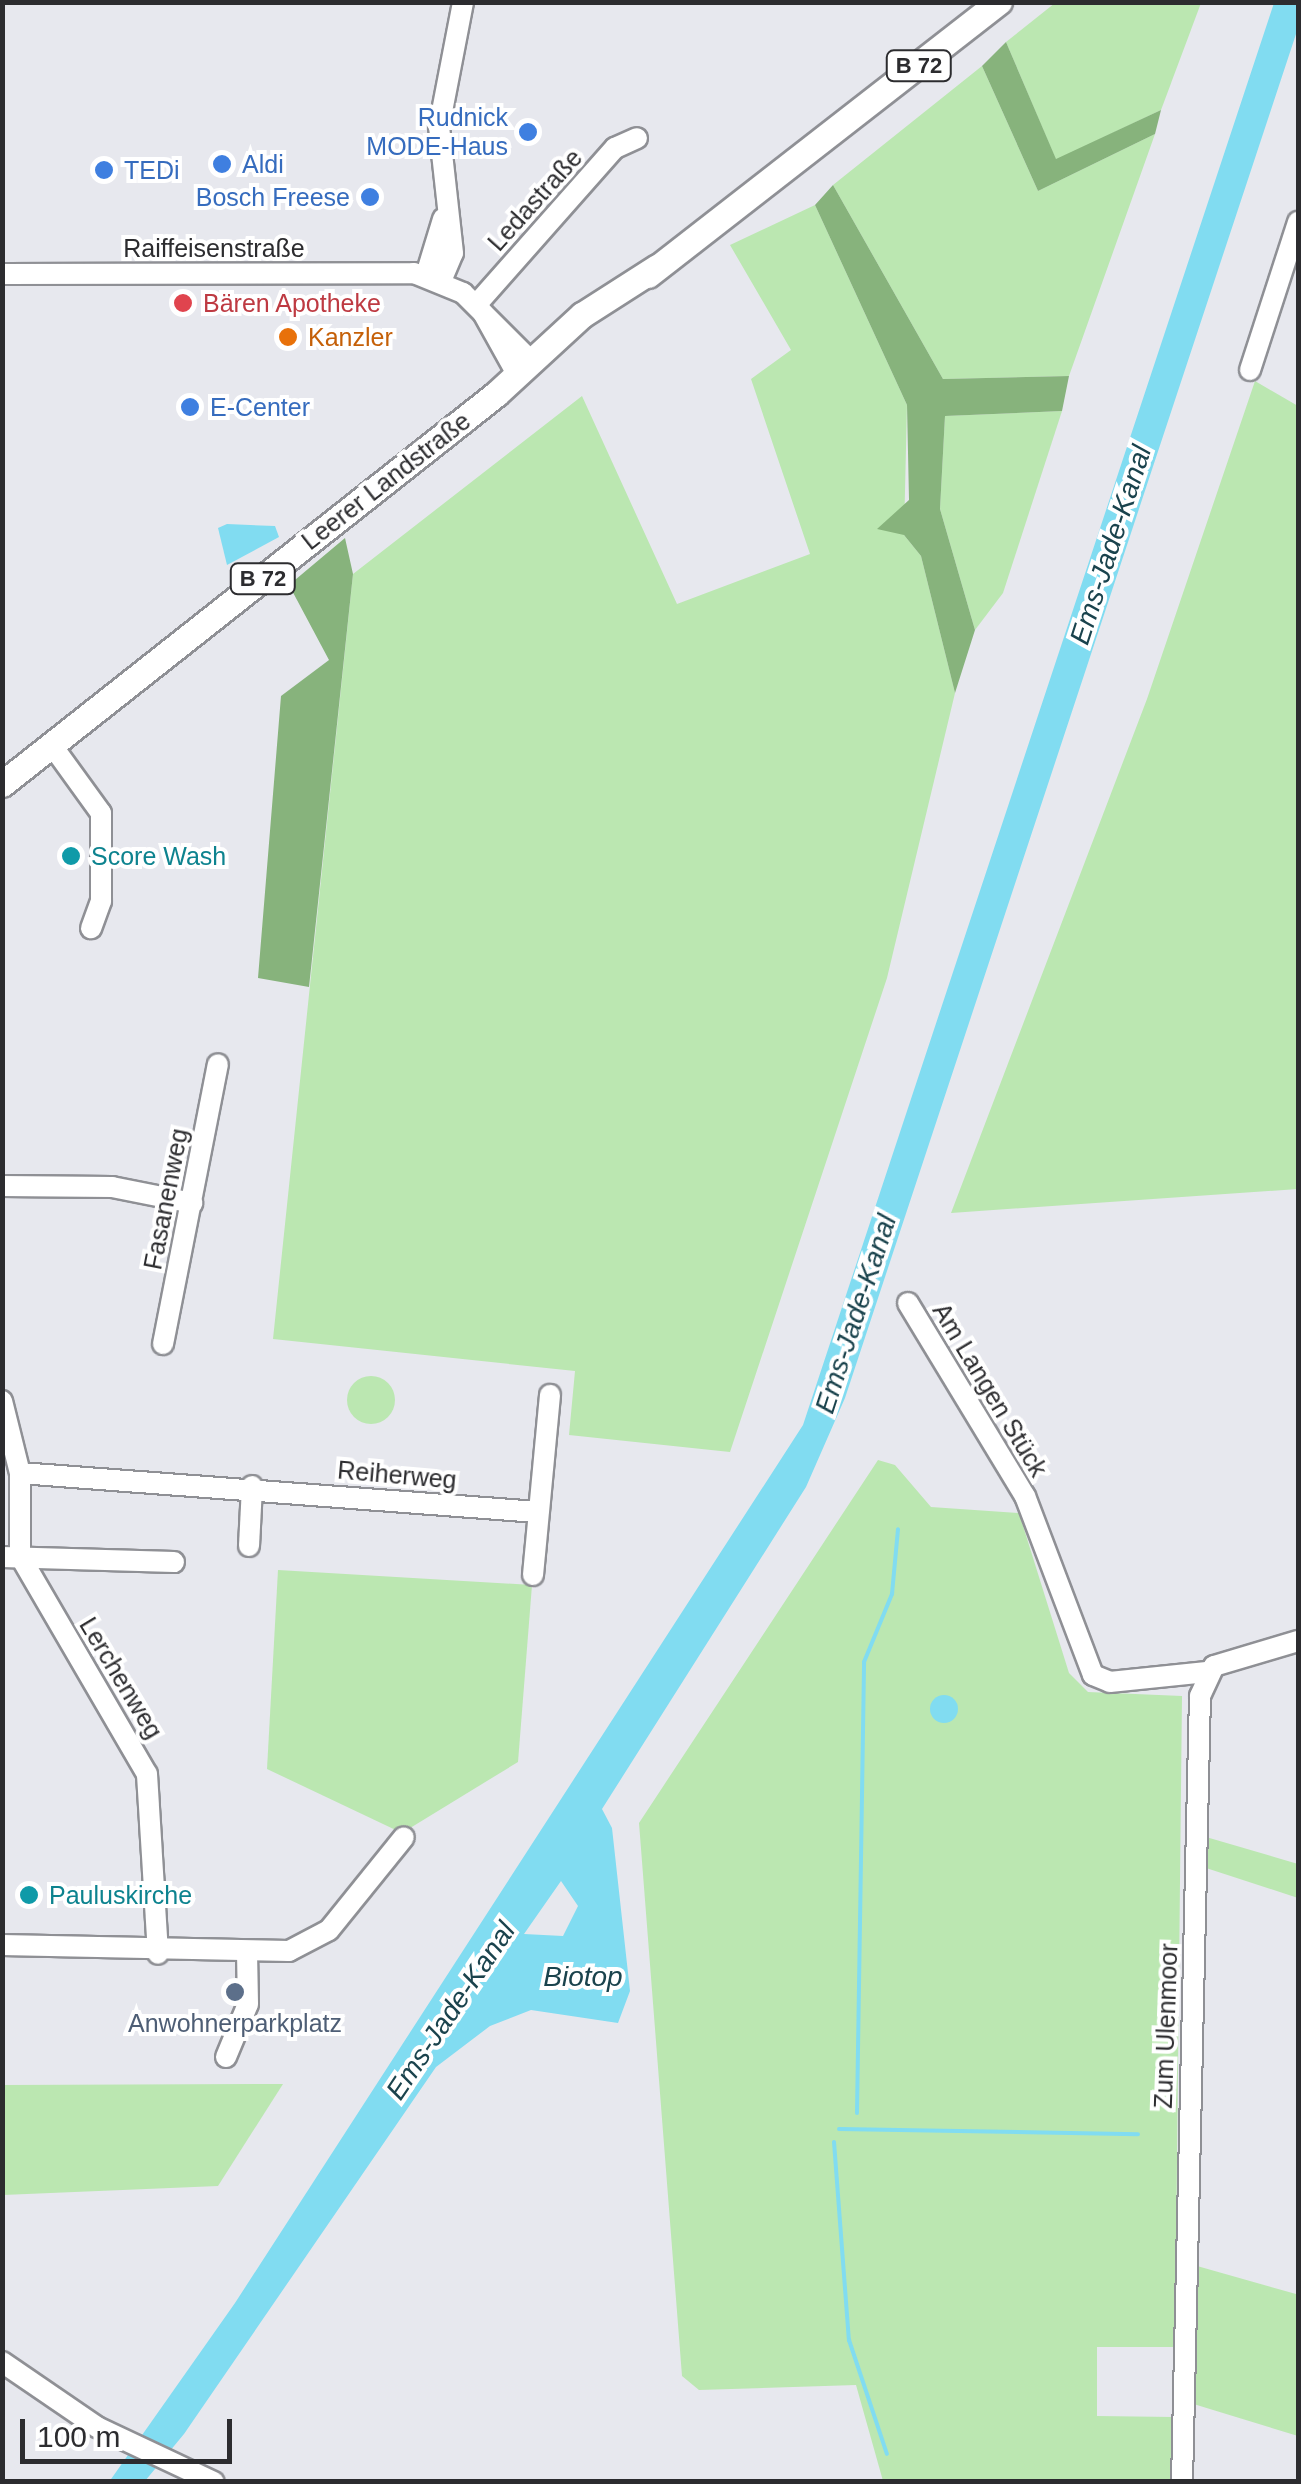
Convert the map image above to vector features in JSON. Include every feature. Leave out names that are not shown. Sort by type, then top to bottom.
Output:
[{"type":"main road","name":"Leerer Landstraße","points":[[2,784],[526,369],[1000,2]]},
{"type":"street","points":[[463,2],[439,127],[446,212],[434,278],[479,308],[526,369]]},
{"type":"street","name":"Ledastraße","points":[[479,308],[615,148],[637,138]]},
{"type":"street","points":[[1250,370],[1298,222]]},
{"type":"street","name":"Raiffeisenstraße","points":[[2,274],[434,278]]},
{"type":"street","points":[[51,744],[102,813],[101,901],[91,928]]},
{"type":"street","name":"Fasanenweg","points":[[163,1344],[218,1064]]},
{"type":"street","points":[[2,1186],[112,1187],[192,1203]]},
{"type":"street","name":"Am Langen Stück","points":[[908,1303],[1025,1496],[1093,1675],[1110,1682],[1206,1672]]},
{"type":"street","points":[[533,1574],[550,1395]]},
{"type":"street","points":[[2,1402],[20,1473],[11,1556],[174,1562]]},
{"type":"street","name":"Reiherweg","points":[[20,1473],[252,1486],[538,1512]]},
{"type":"street","points":[[249,1546],[252,1486]]},
{"type":"street","name":"Lerchenweg","points":[[11,1556],[147,1774],[158,1954]]},
{"type":"street","points":[[1206,1672],[1276,1642],[1298,1642]]},
{"type":"street","name":"Zum Ulenmoor","points":[[1182,2482],[1206,1672]]},
{"type":"street","points":[[2,1945],[158,1954],[289,1951],[330,1930],[404,1837]]},
{"type":"street","points":[[226,2056],[248,2004],[247,1952]]},
{"type":"street","points":[[2,2362],[97,2427],[207,2478]]},
{"type":"green space","points":[[1055,3],[1201,3],[1161,110],[1056,160],[1006,42]]},
{"type":"green space","points":[[1006,42],[1056,159],[1161,110],[1155,134],[1038,191],[982,66]]},
{"type":"green space","points":[[982,66],[1038,191],[1155,134],[1069,376],[943,379],[833,185]]},
{"type":"green space","points":[[833,185],[943,379],[1069,376],[1062,411],[945,416],[940,509],[975,630],[955,693],[921,556],[904,535],[877,529],[909,500],[907,405],[815,205]]},
{"type":"green space","points":[[815,205],[907,405],[904,535],[921,556],[955,693],[887,978],[730,1452],[569,1435],[575,1371],[273,1339],[353,574],[582,396],[677,604],[810,554],[751,379],[791,350],[730,245]]},
{"type":"green space","points":[[1255,381],[1298,406],[1298,1189],[951,1213],[1147,699]]},
{"type":"green space","points":[[1062,411],[1003,593],[975,630],[940,509],[945,416]]},
{"type":"green space","points":[[345,538],[353,574],[309,987],[258,978],[281,696],[329,660],[289,585]]},
{"type":"green space","points":[[371,1376],[388,1383],[395,1400],[388,1417],[371,1424],[354,1417],[347,1400],[354,1383]]},
{"type":"green space","points":[[878,1460],[895,1465],[931,1507],[1019,1513],[1069,1673],[1088,1692],[1182,1696],[1175,2347],[1097,2347],[1097,2416],[1174,2417],[1172,2481],[883,2481],[856,2385],[699,2390],[682,2376],[639,1823]]},
{"type":"green space","points":[[278,1570],[532,1585],[518,1762],[402,1833],[267,1769]]},
{"type":"green space","points":[[1206,1837],[1298,1864],[1298,1898],[1203,1867]]},
{"type":"green space","points":[[283,2084],[218,2186],[3,2195],[3,2085]]},
{"type":"green space","points":[[1190,2264],[1296,2294],[1298,2267],[1298,2436],[1187,2402]]},
{"type":"water","points":[[1274,3],[1298,3],[1298,28],[845,1398],[806,1487],[602,1809],[612,1828],[630,1991],[618,2023],[531,2010],[490,2026],[436,2067],[184,2434],[145,2481],[109,2482],[235,2303],[803,1425]],"holes":[[[561,1881],[578,1906],[563,1936],[524,1934]]]},
{"type":"water","points":[[227,524],[275,526],[279,537],[227,565],[218,528]]},
{"type":"water","points":[[944,1695],[954,1699],[958,1709],[954,1719],[944,1723],[934,1719],[930,1709],[934,1699]]},
{"type":"waterway","points":[[857,2113],[864,1662],[892,1594],[898,1529]]},
{"type":"waterway","points":[[839,2129],[1138,2134]]},
{"type":"waterway","points":[[834,2142],[849,2340],[887,2454]]},
{"type":"place","name":"Rudnick MODE-Haus","points":[[528,132]]},
{"type":"place","name":"Aldi","points":[[222,164]]},
{"type":"place","name":"TEDi","points":[[104,170]]},
{"type":"place","name":"Bosch Freese","points":[[370,197]]},
{"type":"place","name":"Bären Apotheke","points":[[183,303]]},
{"type":"place","name":"Kanzler","points":[[288,337]]},
{"type":"place","name":"E-Center","points":[[190,407]]},
{"type":"place","name":"Score Wash","points":[[71,856]]},
{"type":"place","name":"Pauluskirche","points":[[29,1895]]},
{"type":"place","name":"Anwohnerparkplatz","points":[[235,1992]]},
{"type":"water label","name":"Ems-Jade-Kanal","points":[[1111,545]]},
{"type":"water label","name":"Ems-Jade-Kanal","points":[[856,1314]]},
{"type":"water label","name":"Biotop","points":[[583,1977]]},
{"type":"water label","name":"Ems-Jade-Kanal","points":[[451,2011]]}]
